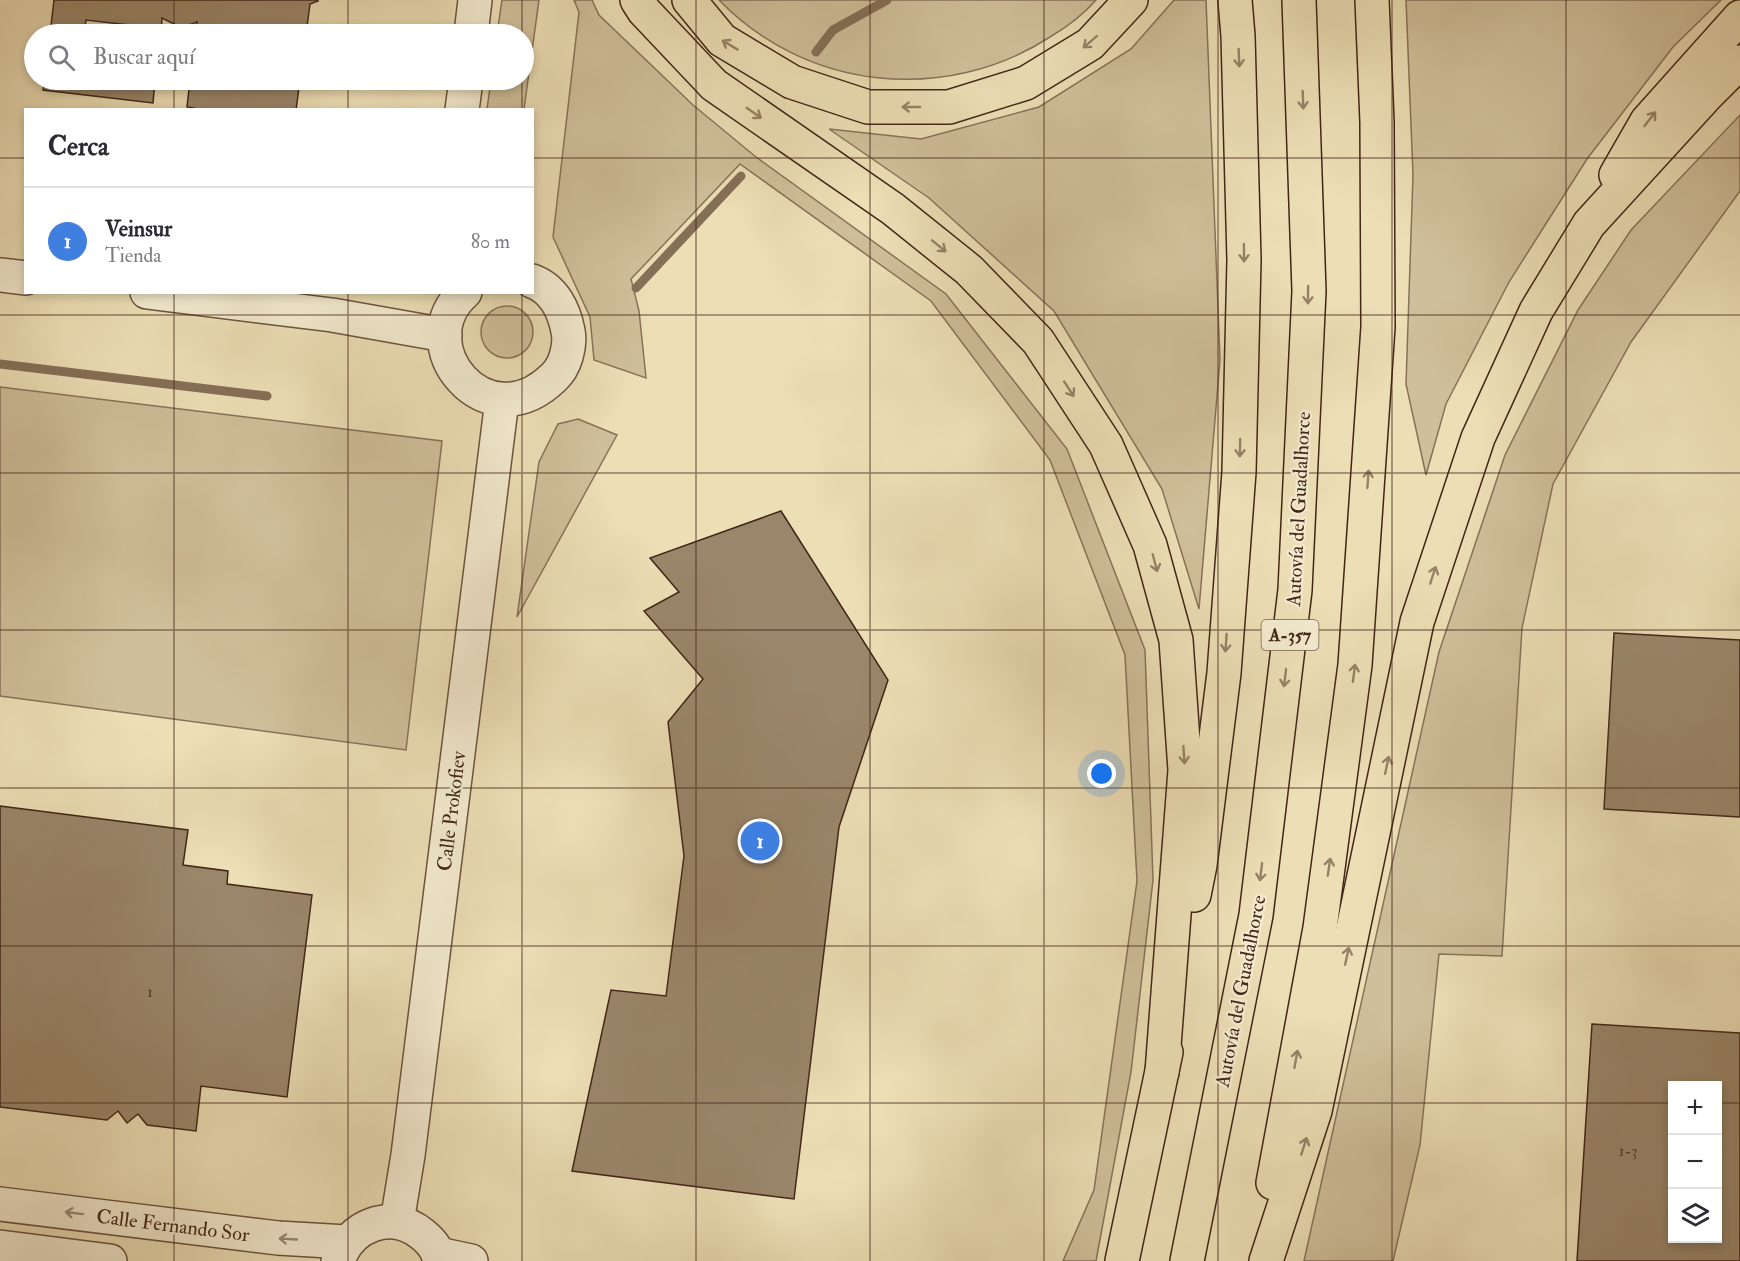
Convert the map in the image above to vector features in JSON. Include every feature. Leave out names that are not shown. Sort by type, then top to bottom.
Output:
[{"type":"highway","points":[[637,0],[644,11],[714,85],[893,209],[969,270],[1038,341],[1106,446],[1150,545],[1176,640],[1185,770],[1162,1072]]},
{"type":"highway","points":[[689,0],[722,40],[792,82],[868,107],[949,107],[1026,83],[1090,44],[1131,0]]},
{"type":"highway","points":[[1122,1261],[1162,1072],[1202,853],[1224,673],[1239,472],[1244,260],[1235,0]]},
{"type":"highway","name":"Autovía del Guadalhorce","points":[[1187,1261],[1256,915],[1295,590],[1308,291],[1299,0]]},
{"type":"highway","points":[[1259,1261],[1320,928],[1355,664],[1378,327],[1377,122],[1372,0]]},
{"type":"highway","points":[[1266,1261],[1315,1111],[1417,622],[1478,438],[1536,311],[1589,224],[1647,121],[1740,17]]},
{"type":"highway","points":[[1589,224],[1740,62]]},
{"type":"street","points":[[472,24],[475,0]]},
{"type":"street","points":[[462,108],[465,90]]},
{"type":"street","points":[[0,275],[24,278]]},
{"type":"street","points":[[462,294],[453,306],[447,320],[445,335],[447,353],[454,371],[467,385],[483,395],[502,400],[523,398],[542,389],[557,374],[567,355],[569,335],[565,315],[555,297],[534,282]]},
{"type":"street","points":[[163,294],[332,315],[445,335]]},
{"type":"street","name":"Calle Prokofiev","points":[[397,1222],[408,1155],[502,400]]},
{"type":"street","name":"Calle Fernando Sor","points":[[0,1204],[278,1238],[342,1252]]},
{"type":"street","points":[[342,1252],[361,1229],[378,1222],[397,1222],[414,1228],[428,1239],[439,1257],[471,1261]]},
{"type":"street","points":[[0,1247],[110,1261]]},
{"type":"shaded area","points":[[502,0],[539,0],[534,36],[534,24],[498,24]]},
{"type":"shaded area","points":[[574,0],[592,0],[599,15],[693,105],[756,157],[946,294],[1067,449],[1145,650],[1153,880],[1131,1072],[1096,1261],[1063,1261],[1094,1190],[1137,881],[1125,655],[1050,460],[931,301],[740,164],[631,279],[639,311],[646,378],[594,360],[590,317],[553,237],[579,12]]},
{"type":"shaded area","points":[[719,0],[1096,0],[1063,29],[1009,59],[966,73],[922,79],[878,78],[834,69],[793,53],[754,30]]},
{"type":"shaded area","points":[[1174,0],[1206,0],[1220,360],[1199,609],[1162,489],[1054,311],[929,198],[829,129],[921,139],[1039,107],[1131,49]]},
{"type":"shaded area","points":[[1406,0],[1721,0],[1673,47],[1587,159],[1509,282],[1446,404],[1426,475],[1406,384],[1413,175]]},
{"type":"shaded area","points":[[490,90],[527,90],[524,108],[487,108]]},
{"type":"shaded area","points":[[1740,115],[1740,191],[1631,342],[1553,484],[1522,628],[1502,956],[1439,954],[1420,1145],[1393,1261],[1304,1261],[1439,652],[1505,455],[1578,310],[1631,230]]},
{"type":"shaded area","points":[[502,306],[512,306],[526,313],[533,332],[526,351],[512,358],[502,358],[492,354],[485,347],[481,337],[481,327],[485,317],[492,310]]},
{"type":"shaded area","points":[[0,387],[442,441],[406,750],[0,696]]},
{"type":"shaded area","points":[[578,419],[617,435],[517,617],[539,462],[558,424]]},
{"type":"building","points":[[54,0],[318,0],[310,4],[307,24],[197,24],[197,22],[174,24],[162,18],[162,24],[120,24],[86,20],[85,24],[51,24]]},
{"type":"building","points":[[43,90],[154,90],[153,103]]},
{"type":"building","points":[[189,90],[299,90],[296,108],[187,107]]},
{"type":"building","points":[[781,511],[888,680],[839,827],[794,1199],[572,1171],[611,990],[666,996],[684,856],[668,722],[703,679],[644,611],[679,592],[650,558]]},
{"type":"building","points":[[1614,633],[1740,640],[1740,817],[1604,809]]},
{"type":"building","points":[[0,806],[188,830],[183,865],[228,871],[227,884],[312,895],[287,1097],[201,1086],[196,1131],[147,1125],[138,1114],[127,1123],[118,1111],[107,1120],[0,1107]]},
{"type":"building","points":[[1592,1024],[1740,1033],[1740,1261],[1577,1261]]},
{"type":"waterway","points":[[816,52],[833,30],[887,0]]},
{"type":"waterway","points":[[636,288],[741,176]]},
{"type":"waterway","points":[[0,364],[267,396]]},
{"type":"place","name":"Veinsur","points":[[760,841]]}]
